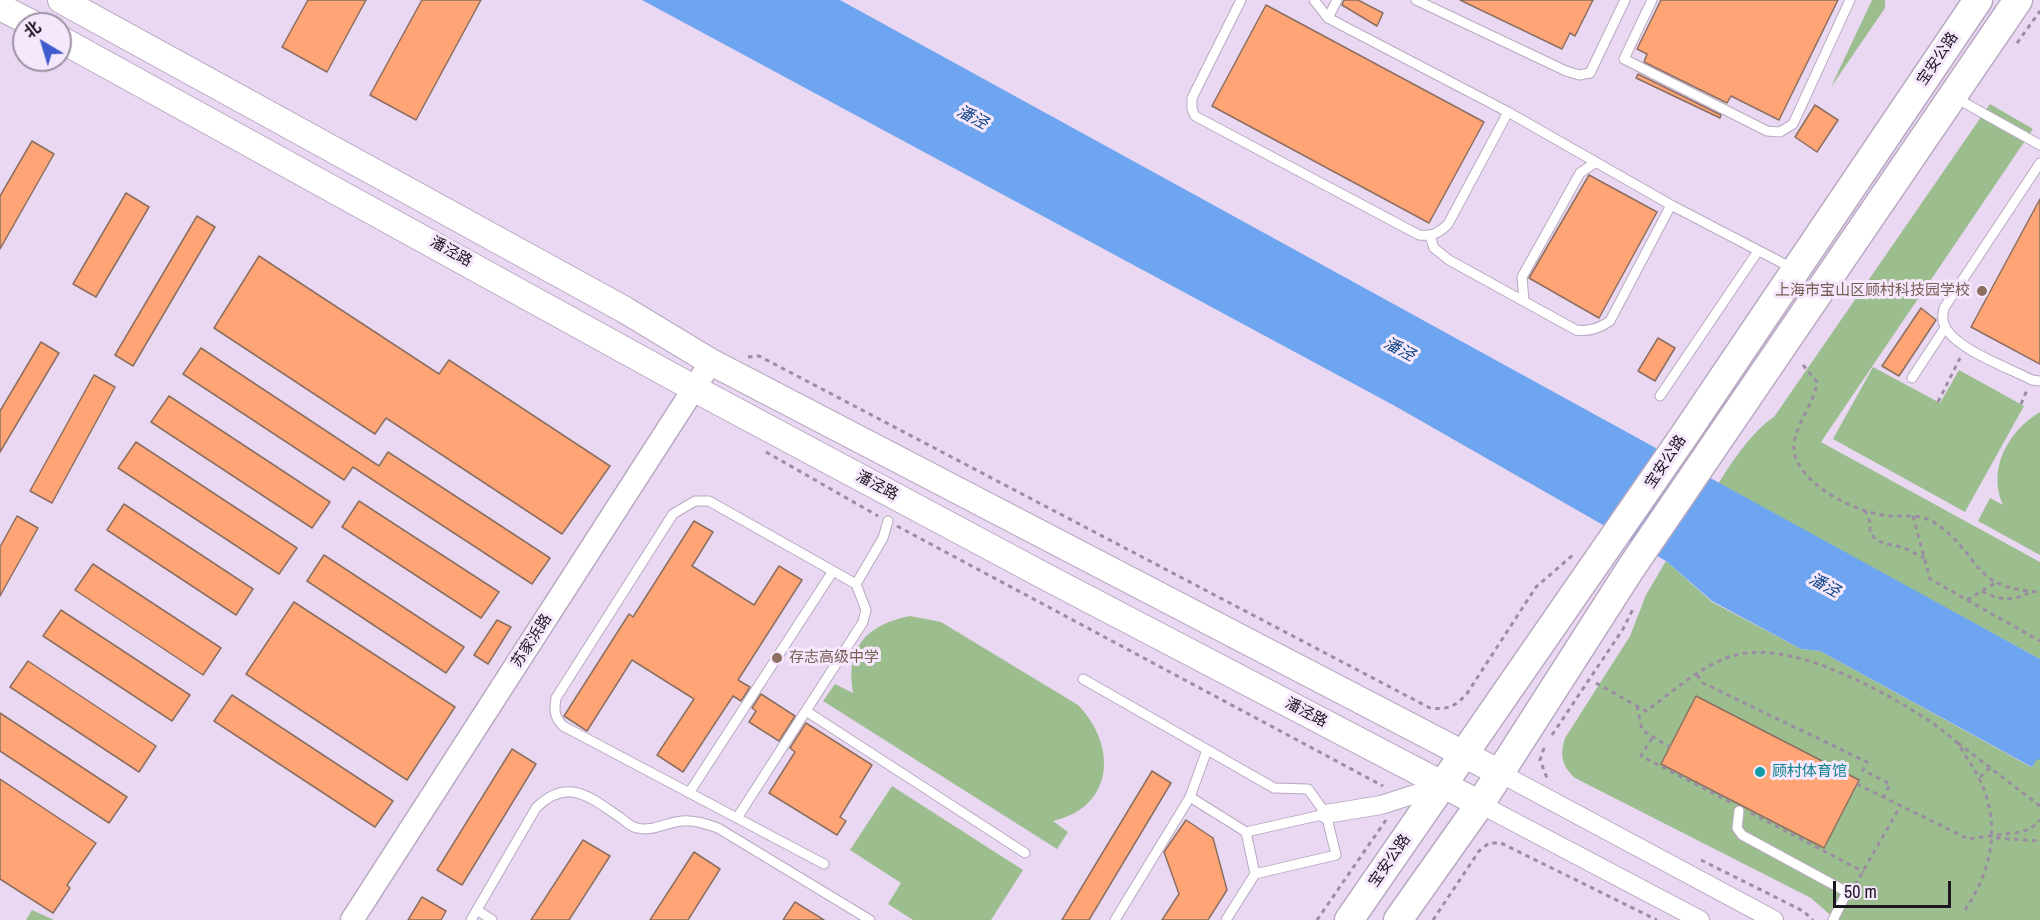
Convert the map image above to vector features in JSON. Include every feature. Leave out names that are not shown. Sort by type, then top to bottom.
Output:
[{"type":"main road","points":[[61,0],[615,304],[711,362],[1498,772]]},
{"type":"main road","name":"宝安公路","points":[[1349,920],[1681,440],[1978,0]]},
{"type":"main road","name":"宝安公路","points":[[1398,920],[1480,804],[1498,772],[1631,568],[2018,0]]},
{"type":"main road","name":"潘泾路","points":[[72,46],[695,388],[1048,578],[1480,804]]},
{"type":"street","name":"苏家浜路","points":[[352,920],[711,362]]},
{"type":"street","points":[[1498,772],[1774,920]]},
{"type":"street","points":[[1326,814],[1381,806],[1443,785]]},
{"type":"street","name":"潘泾路","points":[[1480,804],[1701,920]]},
{"type":"lane","points":[[1241,0],[1192,98],[1191,109],[1196,116],[1419,235],[1430,236],[1440,233],[1448,224],[1508,112]]},
{"type":"lane","points":[[1314,0],[1328,18],[1508,112],[1671,205],[1795,270]]},
{"type":"lane","points":[[1328,18],[1337,0]]},
{"type":"lane","points":[[1416,0],[1566,71],[1579,75],[1590,73],[1625,0]]},
{"type":"lane","points":[[1652,0],[1624,58],[1767,131],[1780,132],[1793,124],[1850,0]]},
{"type":"lane","points":[[1952,96],[2040,145]]},
{"type":"lane","points":[[1524,301],[1522,277],[1580,173],[1596,162]]},
{"type":"lane","points":[[2040,163],[1944,308],[1942,318],[1945,328],[1966,346],[2032,380],[2040,381]]},
{"type":"lane","points":[[1430,236],[1439,254],[1576,330],[1585,331],[1599,328],[1610,321],[1671,205]]},
{"type":"lane","points":[[1660,396],[1758,251]]},
{"type":"lane","points":[[1912,378],[1945,328]]},
{"type":"lane","points":[[737,818],[863,622],[866,610],[856,584],[709,501],[695,501],[674,514],[556,698],[554,712],[563,726],[689,793],[824,864]]},
{"type":"lane","points":[[856,584],[883,538],[888,521]]},
{"type":"lane","points":[[689,793],[833,571]]},
{"type":"lane","points":[[1083,679],[1274,788],[1308,789],[1326,814],[1336,855],[1255,874]]},
{"type":"lane","points":[[806,711],[1025,853]]},
{"type":"lane","points":[[1115,920],[1190,797],[1207,750]]},
{"type":"lane","points":[[471,920],[536,808],[547,797],[574,791],[589,797],[635,828],[650,828],[681,821],[700,821],[718,828],[870,920]]},
{"type":"lane","points":[[1190,797],[1246,832],[1326,814]]},
{"type":"lane","points":[[1739,811],[1737,828],[1742,835],[1847,892],[1833,920]]},
{"type":"lane","points":[[1226,920],[1255,874],[1246,832]]},
{"type":"lane","points":[[477,910],[492,920]]},
{"type":"path","points":[[1938,402],[1966,346]]},
{"type":"path","points":[[747,357],[759,356],[1430,708],[1444,710],[1453,707],[1466,695],[1536,587],[1573,554]]},
{"type":"path","points":[[1803,365],[1817,382],[1816,395],[1802,419],[1795,441],[1797,462],[1822,487],[1865,510],[1884,515],[1925,518],[1935,523],[1995,583],[2015,591],[2040,592]]},
{"type":"path","name":"潘泾路","points":[[758,448],[888,521],[1385,788]]},
{"type":"path","points":[[1865,510],[1870,522],[1869,533],[1877,542],[1887,546],[1903,547],[1924,558]]},
{"type":"path","points":[[1913,516],[1930,579],[2040,641]]},
{"type":"path","points":[[1967,600],[1995,583]]},
{"type":"path","points":[[1982,591],[1994,598],[2007,599],[2018,598],[2030,592]]},
{"type":"path","points":[[1550,739],[1623,629],[1637,601]]},
{"type":"path","points":[[1596,683],[1646,711],[1718,660],[1746,653],[1796,657],[1852,677],[1881,692],[1955,740],[2040,806]]},
{"type":"path","points":[[1697,675],[1703,683],[1867,762],[1863,770],[1890,784],[1884,796]]},
{"type":"path","points":[[1637,706],[1642,730],[1670,747]]},
{"type":"path","points":[[1955,740],[1980,777],[1988,803],[1991,837],[1991,851],[1982,883],[1963,913]]},
{"type":"path","points":[[1546,744],[1540,760],[1550,782]]},
{"type":"path","points":[[1980,777],[1990,767]]},
{"type":"path","points":[[1857,784],[1968,839],[2020,832],[2038,826],[2040,820]]},
{"type":"path","points":[[1847,892],[1858,882],[1901,804]]},
{"type":"path","name":"宝安公路","points":[[1317,920],[1389,814]]},
{"type":"path","points":[[2020,832],[2021,840]]},
{"type":"path","points":[[1991,837],[2040,841]]},
{"type":"path","points":[[1433,920],[1479,851],[1489,843],[1512,847],[1657,920]]},
{"type":"green space","points":[[1872,0],[1885,0],[1885,8],[1831,87]]},
{"type":"green space","points":[[1990,104],[2033,129],[1821,442],[2040,562],[2040,659],[1718,484],[1750,438],[1774,417]]},
{"type":"green space","points":[[1873,367],[1940,403],[1959,370],[2024,406],[1965,512],[1833,439]]},
{"type":"green space","points":[[2040,412],[2040,555],[1978,521],[1990,498],[2003,505],[1998,478],[2003,452],[2018,429]]},
{"type":"green space","points":[[1666,561],[1712,602],[1801,649],[1820,651],[2031,767],[2037,758],[2040,760],[2040,920],[1836,920],[1811,898],[1575,778],[1563,760],[1562,750],[1565,738],[1630,636],[1646,595]]},
{"type":"green space","points":[[910,616],[941,622],[1078,705],[1091,721],[1104,756],[1103,773],[1098,789],[1089,803],[1073,814],[1053,821],[1068,832],[1057,849],[823,701],[835,684],[853,693],[852,663],[862,641],[871,632],[895,620]]},
{"type":"green space","points":[[892,786],[1023,870],[991,920],[913,920],[888,904],[901,883],[850,850]]},
{"type":"green space","points":[[32,910],[54,920],[26,920]]},
{"type":"water","name":"潘泾","points":[[642,0],[840,0],[2040,659],[2040,760],[2037,759],[2032,767],[1820,651],[1801,649],[1712,601],[1666,561],[1395,406]]},
{"type":"building","points":[[308,0],[366,0],[327,72],[282,47]]},
{"type":"building","points":[[422,0],[481,0],[416,120],[370,95]]},
{"type":"building","points":[[1344,0],[1358,0],[1383,13],[1377,26],[1342,5]]},
{"type":"building","points":[[1460,0],[1593,0],[1575,36],[1570,33],[1562,49]]},
{"type":"building","points":[[1661,0],[1838,0],[1779,120],[1731,96],[1727,103],[1644,62],[1647,54],[1637,49]]},
{"type":"building","points":[[1266,5],[1484,122],[1429,223],[1212,106]]},
{"type":"building","points":[[1638,74],[1721,115],[1720,118],[1636,78]]},
{"type":"building","points":[[1815,105],[1838,120],[1817,152],[1795,137]]},
{"type":"building","points":[[32,141],[54,154],[0,249],[0,196]]},
{"type":"building","points":[[1589,175],[1657,212],[1599,318],[1529,278]]},
{"type":"building","points":[[126,193],[149,207],[96,297],[73,284]]},
{"type":"building","points":[[2040,199],[2040,364],[1971,327]]},
{"type":"building","points":[[197,216],[215,227],[133,366],[115,355]]},
{"type":"building","points":[[259,256],[439,374],[449,360],[610,466],[562,534],[386,418],[375,434],[214,328]]},
{"type":"building","points":[[1921,308],[1936,320],[1899,376],[1882,366]]},
{"type":"building","points":[[1658,338],[1675,348],[1655,381],[1638,371]]},
{"type":"building","points":[[41,342],[59,353],[0,452],[0,411]]},
{"type":"building","points":[[201,348],[379,466],[388,452],[550,558],[532,584],[353,467],[344,480],[183,374]]},
{"type":"building","points":[[94,375],[115,387],[52,503],[30,491]]},
{"type":"building","points":[[169,396],[330,502],[312,528],[151,422]]},
{"type":"building","points":[[136,442],[297,548],[279,574],[118,468]]},
{"type":"building","points":[[359,501],[499,592],[481,618],[342,527]]},
{"type":"building","points":[[124,504],[253,589],[236,615],[107,530]]},
{"type":"building","points":[[17,516],[38,528],[0,596],[0,547]]},
{"type":"building","points":[[694,521],[713,532],[692,566],[754,605],[779,566],[802,580],[738,680],[750,687],[741,701],[733,696],[683,772],[657,755],[694,699],[632,660],[587,731],[564,716],[629,614],[633,617]]},
{"type":"building","points":[[324,555],[464,647],[446,673],[307,581]]},
{"type":"building","points":[[93,564],[221,648],[203,675],[75,590]]},
{"type":"building","points":[[294,602],[455,707],[407,780],[246,674]]},
{"type":"building","points":[[61,610],[190,695],[172,721],[43,636]]},
{"type":"building","points":[[497,620],[511,627],[488,664],[474,655]]},
{"type":"building","points":[[28,661],[156,746],[139,772],[10,687]]},
{"type":"building","points":[[761,694],[795,716],[779,741],[749,722],[756,711],[752,708]]},
{"type":"building","points":[[232,695],[393,801],[375,827],[214,721]]},
{"type":"building","name":"顾村体育馆","points":[[1696,696],[1859,780],[1824,848],[1661,764]]},
{"type":"building","points":[[0,713],[127,797],[109,823],[0,751]]},
{"type":"building","points":[[806,723],[872,765],[840,817],[846,821],[837,835],[769,793],[795,752],[790,748]]},
{"type":"building","points":[[512,749],[536,764],[462,885],[437,870]]},
{"type":"building","points":[[1152,771],[1171,783],[1089,920],[1062,920]]},
{"type":"building","points":[[0,779],[96,843],[67,885],[70,888],[53,913],[0,879]]},
{"type":"building","points":[[1186,820],[1213,838],[1227,890],[1208,920],[1162,920],[1179,894],[1164,852]]},
{"type":"building","points":[[583,840],[610,856],[569,920],[531,920]]},
{"type":"building","points":[[694,852],[720,869],[688,920],[650,920]]},
{"type":"building","points":[[422,897],[446,911],[441,920],[408,920]]},
{"type":"building","points":[[795,902],[824,920],[783,920]]},
{"type":"place","name":"上海市宝山区顾村科技园学校","points":[[1982,291]]},
{"type":"place","name":"存志高级中学","points":[[777,658]]},
{"type":"place","name":"顾村体育馆","points":[[1760,772]]}]
